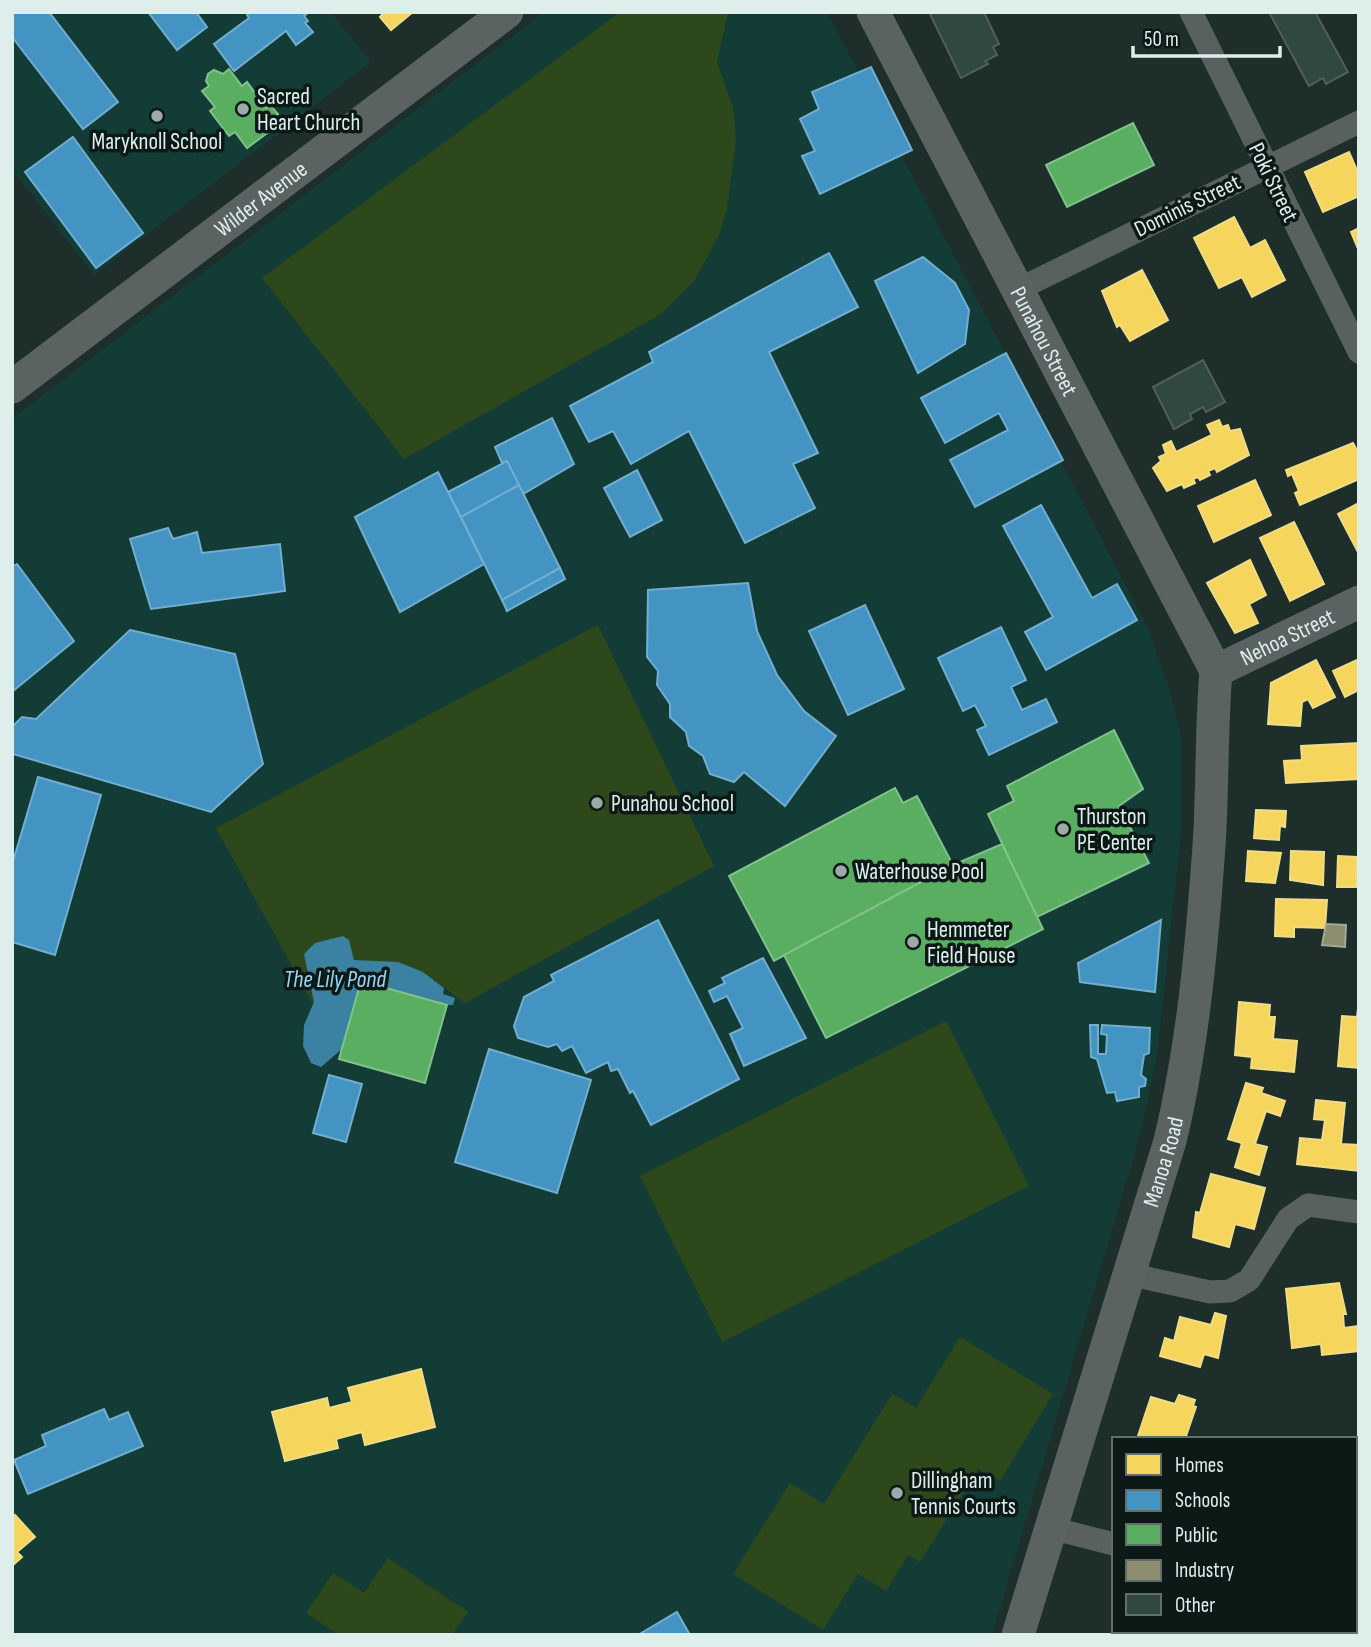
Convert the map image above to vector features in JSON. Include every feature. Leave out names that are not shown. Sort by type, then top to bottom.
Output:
[{"type":"main road","name":"Wilder Avenue","points":[[17,374],[507,12]]},
{"type":"main road","name":"Punahou Street","points":[[873,12],[1216,671]]},
{"type":"main road","name":"Nehoa Street","points":[[1216,671],[1359,603]]},
{"type":"main road","name":"Manoa Road","points":[[1018,1635],[1170,1141],[1182,1092],[1209,845],[1211,730],[1216,671]]},
{"type":"street","name":"Poki Street","points":[[1191,12],[1359,352]]},
{"type":"street","name":"Dominis Street","points":[[1017,290],[1359,122]]},
{"type":"street","points":[[1128,1274],[1210,1292],[1230,1291],[1249,1280],[1289,1219],[1308,1205],[1359,1212]]},
{"type":"street","points":[[1051,1528],[1112,1543]]},
{"type":"shaded area","name":"Maryknoll School","points":[[12,12],[331,12],[371,62],[94,275],[12,170]]},
{"type":"shaded area","name":"Punahou School","points":[[544,12],[827,12],[1149,630],[1170,691],[1181,735],[1181,832],[1157,1056],[1141,1132],[992,1635],[12,1635],[12,419]]},
{"type":"green space","points":[[620,12],[728,12],[717,62],[733,107],[736,140],[727,209],[719,235],[694,281],[661,314],[404,459],[262,278]]},
{"type":"green space","points":[[598,625],[714,866],[465,1003],[423,972],[353,959],[349,940],[343,936],[331,939],[313,1004],[216,828]]},
{"type":"green space","points":[[946,1021],[1029,1186],[722,1342],[640,1176]]},
{"type":"green space","name":"Dillingham Tennis Courts","points":[[960,1337],[1053,1394],[1000,1481],[978,1469],[920,1562],[908,1555],[886,1591],[858,1574],[823,1630],[733,1574],[790,1483],[824,1504],[892,1394],[916,1408]]},
{"type":"green space","points":[[388,1558],[468,1612],[452,1635],[339,1635],[306,1613],[333,1573],[364,1593]]},
{"type":"water","name":"The Lily Pond","points":[[343,936],[349,940],[354,960],[398,962],[423,972],[444,988],[443,994],[455,998],[453,1005],[447,1005],[361,981],[342,1049],[321,1067],[311,1063],[303,1046],[304,1025],[314,1002],[304,954],[315,943]]},
{"type":"building: Homes","points":[[384,12],[413,12],[391,30],[380,17]]},
{"type":"building: Homes","points":[[1349,152],[1359,175],[1359,196],[1323,212],[1305,172]]},
{"type":"building: Homes","points":[[1234,217],[1250,248],[1265,240],[1285,280],[1252,297],[1242,277],[1219,288],[1194,238]]},
{"type":"building: Homes","points":[[1359,228],[1359,251],[1351,232]]},
{"type":"building: Homes","points":[[1142,270],[1168,320],[1130,341],[1120,325],[1117,327],[1102,291]]},
{"type":"building: Homes","points":[[1219,420],[1222,427],[1228,425],[1230,431],[1240,429],[1249,455],[1217,472],[1215,468],[1208,471],[1210,475],[1200,480],[1198,477],[1193,479],[1195,483],[1184,488],[1182,484],[1167,491],[1153,468],[1161,461],[1159,457],[1166,454],[1163,445],[1171,441],[1176,452],[1212,435],[1207,425]]},
{"type":"building: Homes","points":[[1353,443],[1359,454],[1359,479],[1300,505],[1295,493],[1299,491],[1292,474],[1288,476],[1286,470]]},
{"type":"building: Homes","points":[[1255,480],[1271,515],[1214,542],[1198,506]]},
{"type":"building: Homes","points":[[1359,503],[1359,554],[1338,514]]},
{"type":"building: Homes","points":[[1294,522],[1324,584],[1290,601],[1260,538]]},
{"type":"building: Homes","points":[[1250,560],[1266,595],[1249,604],[1258,623],[1235,633],[1207,583]]},
{"type":"building: Homes","points":[[1359,659],[1359,690],[1345,697],[1333,671]]},
{"type":"building: Homes","points":[[1316,660],[1335,697],[1313,708],[1308,699],[1302,702],[1300,726],[1268,724],[1271,683]]},
{"type":"building: Homes","points":[[1359,743],[1359,779],[1286,783],[1284,761],[1302,760],[1301,746]]},
{"type":"building: Homes","points":[[1256,810],[1286,811],[1285,827],[1280,826],[1279,840],[1254,838]]},
{"type":"building: Homes","points":[[1248,851],[1281,853],[1275,883],[1246,881]]},
{"type":"building: Homes","points":[[1291,851],[1324,852],[1323,885],[1290,880]]},
{"type":"building: Homes","points":[[1338,856],[1357,857],[1356,887],[1337,887]]},
{"type":"building: Homes","points":[[1276,899],[1327,900],[1325,928],[1294,927],[1294,937],[1275,936]]},
{"type":"building: Homes","points":[[1359,1000],[1359,1068],[1338,1066],[1342,1016],[1357,1017]]},
{"type":"building: Homes","points":[[1239,1002],[1270,1005],[1269,1017],[1275,1017],[1273,1039],[1297,1041],[1294,1072],[1251,1068],[1252,1057],[1235,1055]]},
{"type":"building: Homes","points":[[1246,1083],[1263,1088],[1261,1093],[1285,1101],[1280,1116],[1266,1111],[1255,1144],[1267,1147],[1259,1175],[1235,1167],[1242,1143],[1228,1139]]},
{"type":"building: Homes","points":[[1316,1100],[1345,1103],[1341,1144],[1359,1145],[1359,1171],[1297,1164],[1300,1138],[1322,1140],[1325,1120],[1314,1119]]},
{"type":"building: Homes","points":[[1211,1174],[1265,1188],[1254,1229],[1235,1224],[1229,1247],[1193,1237],[1196,1212],[1200,1213]]},
{"type":"building: Homes","points":[[1339,1283],[1346,1314],[1343,1314],[1344,1328],[1359,1326],[1359,1351],[1322,1355],[1321,1344],[1292,1348],[1286,1289]]},
{"type":"building: Homes","points":[[1215,1313],[1226,1316],[1218,1358],[1204,1354],[1200,1367],[1160,1356],[1165,1338],[1174,1341],[1180,1317],[1211,1325]]},
{"type":"building: Homes","points":[[421,1369],[435,1427],[365,1445],[362,1432],[336,1439],[338,1448],[285,1461],[272,1412],[327,1398],[329,1408],[352,1402],[348,1388]]},
{"type":"building: Homes","points":[[1179,1395],[1195,1400],[1193,1406],[1196,1407],[1186,1437],[1138,1437],[1151,1397],[1175,1404]]},
{"type":"building: Homes","points":[[15,1515],[35,1537],[17,1552],[22,1557],[12,1566],[12,1518]]},
{"type":"building: Homes","points":[[1357,1576],[1359,1576],[1357,1602]]},
{"type":"building: Homes","points":[[1112,1632],[1148,1633],[1148,1635],[1111,1635]]},
{"type":"building: Homes","points":[[1232,1633],[1278,1633],[1277,1635]]},
{"type":"building: Schools","points":[[12,12],[49,12],[118,102],[83,129],[12,37]]},
{"type":"building: Schools","points":[[148,12],[196,12],[207,27],[177,50]]},
{"type":"building: Schools","points":[[250,12],[309,12],[304,16],[308,21],[305,23],[313,32],[296,45],[286,31],[234,71],[214,44],[249,18],[247,15]]},
{"type":"building: Schools","points":[[871,67],[912,150],[820,194],[802,156],[815,151],[800,119],[819,109],[812,92]]},
{"type":"building: Schools","points":[[73,137],[143,233],[96,268],[25,172]]},
{"type":"building: Schools","points":[[829,253],[858,307],[769,352],[818,453],[793,464],[815,508],[745,543],[689,431],[631,464],[613,431],[589,442],[570,406],[653,362],[649,352]]},
{"type":"building: Schools","points":[[923,257],[955,283],[969,310],[965,344],[918,373],[875,281]]},
{"type":"building: Schools","points":[[1006,353],[1063,460],[975,507],[950,460],[1008,430],[999,413],[945,443],[921,398]]},
{"type":"building: Schools","points":[[552,418],[574,464],[523,494],[507,461],[502,463],[495,447]]},
{"type":"building: Schools","points":[[507,461],[519,485],[461,517],[448,492]]},
{"type":"building: Schools","points":[[637,470],[662,520],[630,537],[604,488]]},
{"type":"building: Schools","points":[[438,472],[484,564],[400,612],[355,517]]},
{"type":"building: Schools","points":[[519,485],[560,568],[502,600],[461,517]]},
{"type":"building: Schools","points":[[1041,505],[1092,598],[1117,584],[1137,620],[1046,670],[1025,632],[1053,617],[1003,526]]},
{"type":"building: Schools","points":[[168,528],[173,539],[197,532],[202,553],[280,544],[285,591],[151,609],[130,539]]},
{"type":"building: Schools","points":[[17,564],[74,641],[12,692],[12,567]]},
{"type":"building: Schools","points":[[560,568],[565,579],[507,611],[502,600]]},
{"type":"building: Schools","points":[[748,583],[757,631],[777,675],[804,711],[836,736],[785,806],[744,772],[734,782],[710,774],[703,756],[689,746],[686,732],[670,717],[670,704],[657,685],[658,671],[647,657],[648,590]]},
{"type":"building: Schools","points":[[865,605],[904,689],[848,715],[809,631]]},
{"type":"building: Schools","points":[[1001,627],[1026,680],[1011,687],[1022,710],[1046,699],[1057,722],[989,755],[977,730],[986,726],[975,705],[963,711],[938,658]]},
{"type":"building: Schools","points":[[130,630],[235,654],[263,764],[211,812],[13,754],[12,727],[22,717],[36,719]]},
{"type":"building: Schools","points":[[38,777],[101,795],[55,955],[12,942],[12,865]]},
{"type":"building: Schools","points":[[658,920],[739,1079],[651,1125],[618,1069],[611,1071],[608,1062],[586,1073],[572,1046],[562,1051],[557,1044],[548,1047],[518,1038],[514,1026],[524,997],[554,981],[551,975]]},
{"type":"building: Schools","points":[[1161,920],[1155,992],[1080,982],[1078,963]]},
{"type":"building: Schools","points":[[763,958],[806,1038],[744,1066],[730,1034],[743,1028],[727,996],[714,1002],[709,991],[725,983],[722,978]]},
{"type":"building: Schools","points":[[1090,1025],[1098,1025],[1098,1054],[1106,1054],[1107,1035],[1101,1034],[1102,1025],[1150,1028],[1149,1053],[1144,1055],[1141,1075],[1146,1079],[1145,1086],[1139,1087],[1139,1097],[1117,1101],[1115,1092],[1107,1093],[1097,1059],[1091,1057]]},
{"type":"building: Schools","points":[[489,1049],[591,1080],[557,1193],[455,1162]]},
{"type":"building: Schools","points":[[329,1075],[362,1084],[346,1142],[313,1133]]},
{"type":"building: Schools","points":[[104,1409],[109,1420],[128,1412],[143,1446],[28,1494],[14,1460],[46,1446],[42,1435]]},
{"type":"building: Schools","points":[[677,1612],[690,1635],[638,1635]]},
{"type":"building: Public","name":"Sacred Heart Church","points":[[229,69],[242,86],[247,82],[266,108],[270,105],[278,114],[268,121],[274,128],[247,148],[235,132],[229,136],[210,111],[215,107],[202,91],[209,86],[206,81],[208,74],[214,70],[223,74]]},
{"type":"building: Public","points":[[1133,123],[1154,165],[1067,207],[1046,165]]},
{"type":"building: Public","name":"Thurston PE Center","points":[[1114,730],[1143,789],[1119,806],[1149,863],[1037,917],[988,814],[1014,801],[1007,786]]},
{"type":"building: Public","name":"Waterhouse Pool","points":[[895,788],[903,803],[917,796],[953,865],[774,961],[729,876]]},
{"type":"building: Public","name":"Hemmeter Field House","points":[[1002,844],[1043,929],[826,1038],[784,955],[953,865]]},
{"type":"building: Public","points":[[361,981],[447,1005],[425,1083],[339,1059]]},
{"type":"building: Industry","points":[[1326,924],[1346,925],[1345,947],[1322,945]]},
{"type":"building: Other","points":[[929,12],[984,12],[999,44],[993,47],[997,55],[985,61],[988,64],[961,78]]},
{"type":"building: Other","points":[[1269,12],[1315,12],[1348,72],[1326,84],[1323,78],[1309,86]]},
{"type":"building: Other","points":[[1203,360],[1225,402],[1206,412],[1203,407],[1190,414],[1192,419],[1174,429],[1153,387]]},
{"type":"place","name":"Sacred Heart Church","points":[[243,109]]},
{"type":"place","name":"Maryknoll School","points":[[157,116]]},
{"type":"place","name":"Punahou School","points":[[597,803]]},
{"type":"place","name":"Thurston PE Center","points":[[1063,829]]},
{"type":"place","name":"Waterhouse Pool","points":[[841,871]]},
{"type":"place","name":"Hemmeter Field House","points":[[913,942]]},
{"type":"place","name":"Dillingham Tennis Courts","points":[[897,1493]]}]
